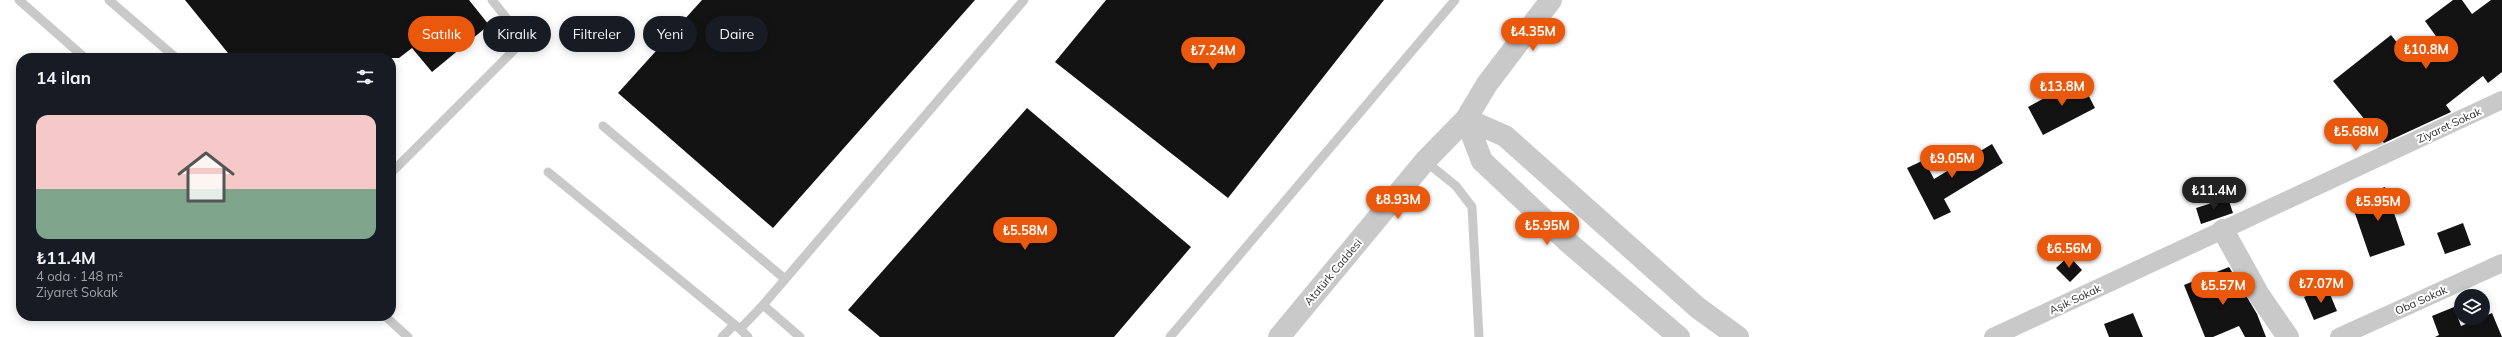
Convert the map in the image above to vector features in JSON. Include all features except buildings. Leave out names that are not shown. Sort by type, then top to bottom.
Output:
[{"type":"street","name":"Atatürk Caddesi","points":[[1279,337],[1426,161],[1466,119],[1487,84],[1551,0]]},
{"type":"street","name":"Ziyaret Sokak","points":[[2223,230],[2502,100]]},
{"type":"street","points":[[1466,119],[1482,161],[1568,243],[1679,337]]},
{"type":"street","points":[[1466,119],[1505,136],[1698,308],[1738,337]]},
{"type":"street","points":[[2223,230],[2258,295],[2288,337]]},
{"type":"street","name":"Aşık Sokak","points":[[1993,337],[2223,230]]},
{"type":"street","name":"Oba Sokak","points":[[2339,337],[2502,263]]},
{"type":"lane","points":[[19,0],[80,53]]},
{"type":"lane","points":[[110,0],[170,53]]},
{"type":"lane","points":[[396,168],[524,40],[492,0]]},
{"type":"lane","points":[[722,337],[737,327],[763,305],[1024,0]]},
{"type":"lane","points":[[1170,337],[1455,0]]},
{"type":"lane","points":[[603,126],[785,279]]},
{"type":"lane","points":[[1426,161],[1456,186],[1472,207],[1479,337]]},
{"type":"lane","points":[[548,172],[748,337]]},
{"type":"lane","points":[[763,305],[800,337]]},
{"type":"lane","points":[[390,321],[408,337]]}]
